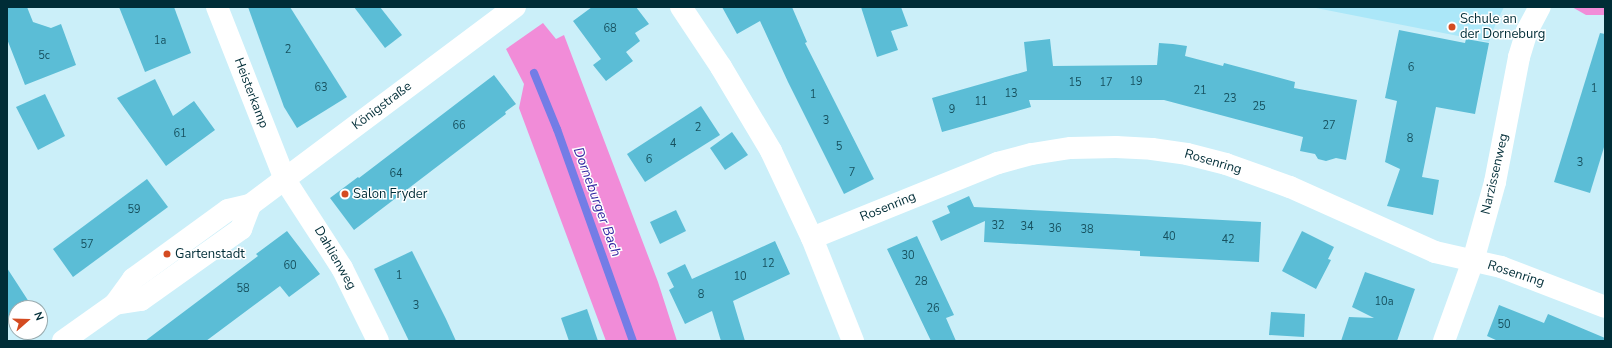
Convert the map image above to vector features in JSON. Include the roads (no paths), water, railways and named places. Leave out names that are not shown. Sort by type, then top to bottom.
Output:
[{"type":"street","name":"Heisterkamp","points":[[217,7],[285,180]]},
{"type":"street","name":"Königstraße","points":[[62,341],[115,304],[133,279],[228,210],[250,205],[515,7]]},
{"type":"street","points":[[681,7],[721,67],[771,151],[812,238],[853,341]]},
{"type":"street","name":"Narzissenweg","points":[[1444,341],[1473,261],[1494,182],[1519,57],[1527,31],[1540,7]]},
{"type":"street","name":"Rosenring","points":[[812,238],[998,163],[1032,154],[1071,148],[1116,147],[1187,154],[1226,164],[1290,188],[1435,252],[1502,267],[1605,306]]},
{"type":"street","name":"Dahlienweg","points":[[285,180],[342,268],[378,341]]},
{"type":"waterway","name":"Dorneburger Bach","points":[[534,73],[557,129],[633,341]]},
{"type":"place","name":"Schule an der Dorneburg","points":[[1452,27]]},
{"type":"place","name":"Salon Fryder","points":[[345,194]]},
{"type":"place","name":"Gartenstadt","points":[[167,254]]}]
